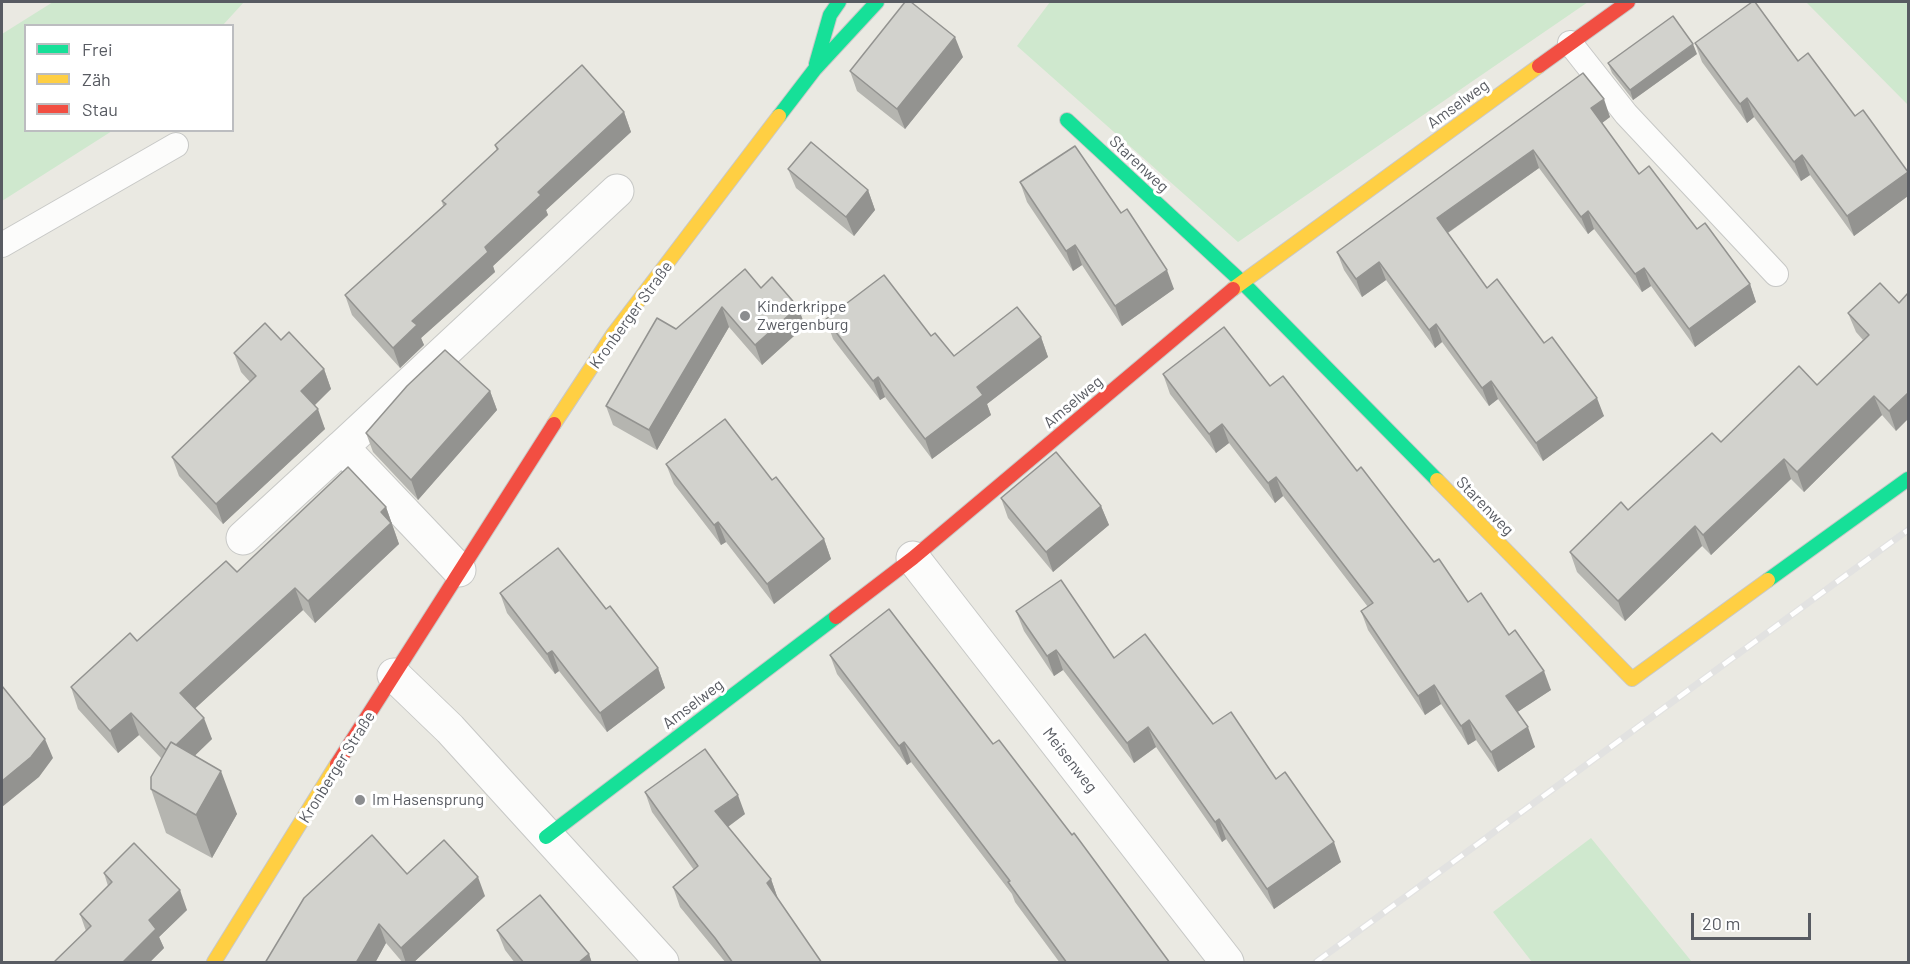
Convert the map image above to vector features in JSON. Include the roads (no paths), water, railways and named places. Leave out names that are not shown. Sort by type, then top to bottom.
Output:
[{"type":"street","name":"Kronberger Straße","points":[[815,69],[830,15],[839,2]]},
{"type":"street","name":"Kronberger Straße","points":[[213,963],[459,570],[614,333],[815,69],[877,2]]},
{"type":"street","name":"Amselweg","points":[[546,837],[913,558],[1242,282],[1628,2]]},
{"type":"street","name":"Starenweg","points":[[1067,120],[1242,282],[1632,680],[1908,479]]},
{"type":"street","points":[[243,538],[617,191]]},
{"type":"street","points":[[342,447],[459,570]]},
{"type":"street","name":"Meisenweg","points":[[913,558],[1227,963]]},
{"type":"street","points":[[394,675],[450,729],[662,963]]},
{"type":"lane","points":[[1570,43],[1626,114],[1776,274]]},
{"type":"lane","points":[[2,245],[176,145]]},
{"type":"railway","points":[[1316,962],[1908,530]]},
{"type":"place","name":"Kinderkrippe Zwergenburg","points":[[745,316]]},
{"type":"place","name":"Im Hasensprung","points":[[360,800]]}]
